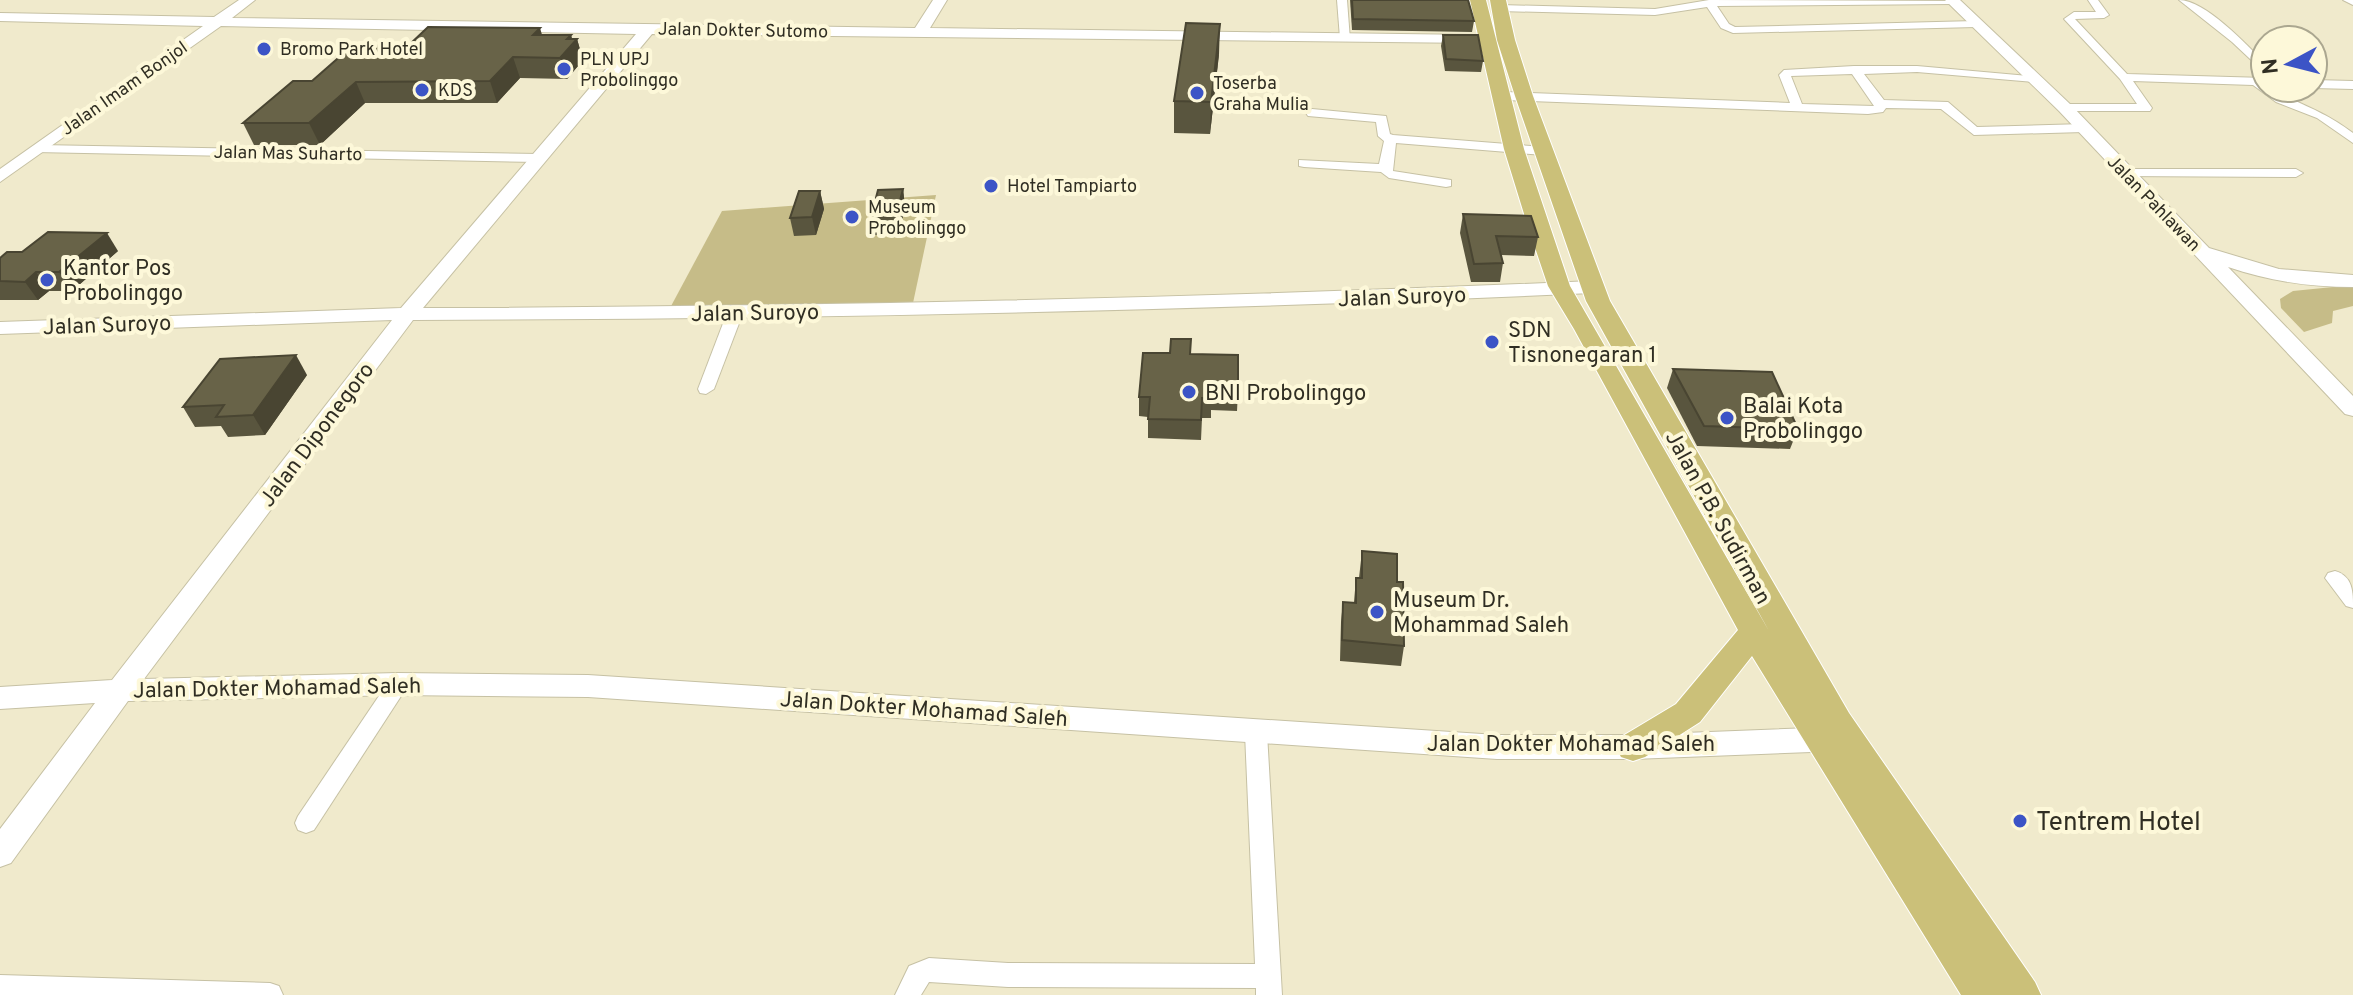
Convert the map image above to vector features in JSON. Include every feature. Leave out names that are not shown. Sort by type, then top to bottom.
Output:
[{"type":"main road","name":"Jalan Imam Bonjol","points":[[0,177],[248,0]]},
{"type":"main road","points":[[921,31],[940,0]]},
{"type":"main road","name":"Jalan P.B. Sudirman","points":[[1478,0],[1486,39],[1504,96],[1514,149],[1562,293],[1647,414],[1757,585],[1834,740],[1983,995]]},
{"type":"main road","name":"Jalan Pahlawan","points":[[1953,1],[2065,108],[2353,409]]},
{"type":"main road","name":"Jalan P.B. Sudirman","points":[[1499,4],[1524,96],[1595,294],[1647,414],[1754,632],[2021,995]]},
{"type":"main road","name":"Jalan Dokter Sutomo","points":[[0,17],[648,29],[1486,39]]},
{"type":"main road","name":"Jalan Diponegoro","points":[[0,853],[120,690],[406,315],[648,29]]},
{"type":"main road","points":[[2199,249],[2260,272],[2345,281]]},
{"type":"main road","points":[[2256,306],[2271,293],[2345,281]]},
{"type":"main road","name":"Jalan Suroyo","points":[[0,328],[406,315],[735,313],[1509,293],[1595,294]]},
{"type":"main road","points":[[1633,747],[1688,713],[1704,698],[1754,632]]},
{"type":"main road","name":"Jalan Dokter Mohamad Saleh","points":[[0,698],[120,690],[398,684],[588,686],[1497,747],[1633,747],[1834,740]]},
{"type":"street","points":[[1342,0],[1346,38]]},
{"type":"street","points":[[2065,108],[2146,108],[2124,77],[2069,19],[2074,15],[2104,15],[2093,0]]},
{"type":"street","points":[[2184,0],[2249,53]]},
{"type":"street","points":[[1710,3],[1728,28],[1779,15],[1953,1]]},
{"type":"street","points":[[1499,4],[1655,12],[1710,3],[1779,15],[1976,24]]},
{"type":"street","points":[[1854,69],[1881,104]]},
{"type":"street","points":[[1798,108],[1785,73],[1917,69],[2035,79]]},
{"type":"street","points":[[2124,77],[2249,82]]},
{"type":"street","points":[[2329,84],[2353,85]]},
{"type":"street","points":[[1504,96],[1876,110],[1881,104]]},
{"type":"street","points":[[1881,104],[1947,105],[1974,131],[2084,128]]},
{"type":"street","points":[[2293,104],[2321,115],[2353,139]]},
{"type":"street","points":[[1312,113],[1382,119],[1384,136],[1391,139],[1544,151]]},
{"type":"street","points":[[1391,139],[1385,168],[1389,174],[1446,183]]},
{"type":"street","name":"Jalan Mas Suharto","points":[[39,149],[538,158]]},
{"type":"street","points":[[1304,163],[1385,168]]},
{"type":"street","points":[[2124,173],[2296,173]]},
{"type":"street","points":[[706,389],[735,313]]},
{"type":"street","points":[[2335,578],[2353,601]]},
{"type":"street","points":[[306,823],[398,684]]},
{"type":"street","points":[[908,995],[918,974],[929,970],[1007,985],[1269,986],[1256,733]]},
{"type":"street","points":[[0,987],[270,995]]},
{"type":"shaded area","points":[[936,195],[913,303],[670,308],[722,211]]},
{"type":"shaded area","points":[[2353,285],[2353,306],[2333,311],[2332,323],[2304,332],[2281,308],[2280,299],[2293,291]]},
{"type":"building","points":[[1352,0],[1468,0],[1474,21],[1353,19]]},
{"type":"building","points":[[1186,23],[1220,24],[1211,102],[1174,101]]},
{"type":"building","points":[[428,27],[540,28],[533,35],[571,35],[567,39],[577,39],[560,58],[513,57],[490,81],[356,82],[309,123],[243,123],[293,81],[312,81],[353,45],[408,46]]},
{"type":"building","points":[[1443,35],[1478,35],[1483,61],[1446,59]]},
{"type":"building","points":[[903,189],[896,216],[871,217],[878,190]]},
{"type":"building","points":[[799,191],[820,191],[812,217],[790,218]]},
{"type":"building","points":[[1463,214],[1531,216],[1538,237],[1496,236],[1503,263],[1474,264]]},
{"type":"building","points":[[48,232],[107,233],[59,272],[36,272],[25,282],[0,281],[0,258],[7,252],[22,252]]},
{"type":"building","name":"BNI Probolinggo","points":[[1171,339],[1191,339],[1190,354],[1238,355],[1238,391],[1211,391],[1211,398],[1202,398],[1201,420],[1148,419],[1150,397],[1139,397],[1143,353],[1170,353]]},
{"type":"building","points":[[296,355],[253,415],[216,417],[224,405],[183,407],[220,359]]},
{"type":"building","points":[[1673,369],[1772,372],[1798,429],[1704,426]]},
{"type":"building","name":"Museum Dr. Mohammad Saleh","points":[[1362,551],[1397,554],[1397,582],[1403,582],[1404,646],[1342,640],[1343,602],[1356,603],[1356,578],[1362,578]]},
{"type":"place","name":"Bromo Park Hotel","points":[[264,49]]},
{"type":"place","name":"PLN UPJ Probolinggo","points":[[564,69]]},
{"type":"place","name":"KDS","points":[[422,90]]},
{"type":"place","name":"Toserba Graha Mulia","points":[[1197,93]]},
{"type":"place","name":"Hotel Tampiarto","points":[[991,186]]},
{"type":"place","name":"Museum Probolinggo","points":[[852,217]]},
{"type":"place","name":"Kantor Pos Probolinggo","points":[[47,280]]},
{"type":"place","name":"SDN Tisnonegaran 1","points":[[1492,342]]},
{"type":"place","name":"BNI Probolinggo","points":[[1189,392]]},
{"type":"place","name":"Balai Kota Probolinggo","points":[[1727,418]]},
{"type":"place","name":"Museum Dr. Mohammad Saleh","points":[[1377,612]]},
{"type":"place","name":"Tentrem Hotel","points":[[2020,821]]}]
